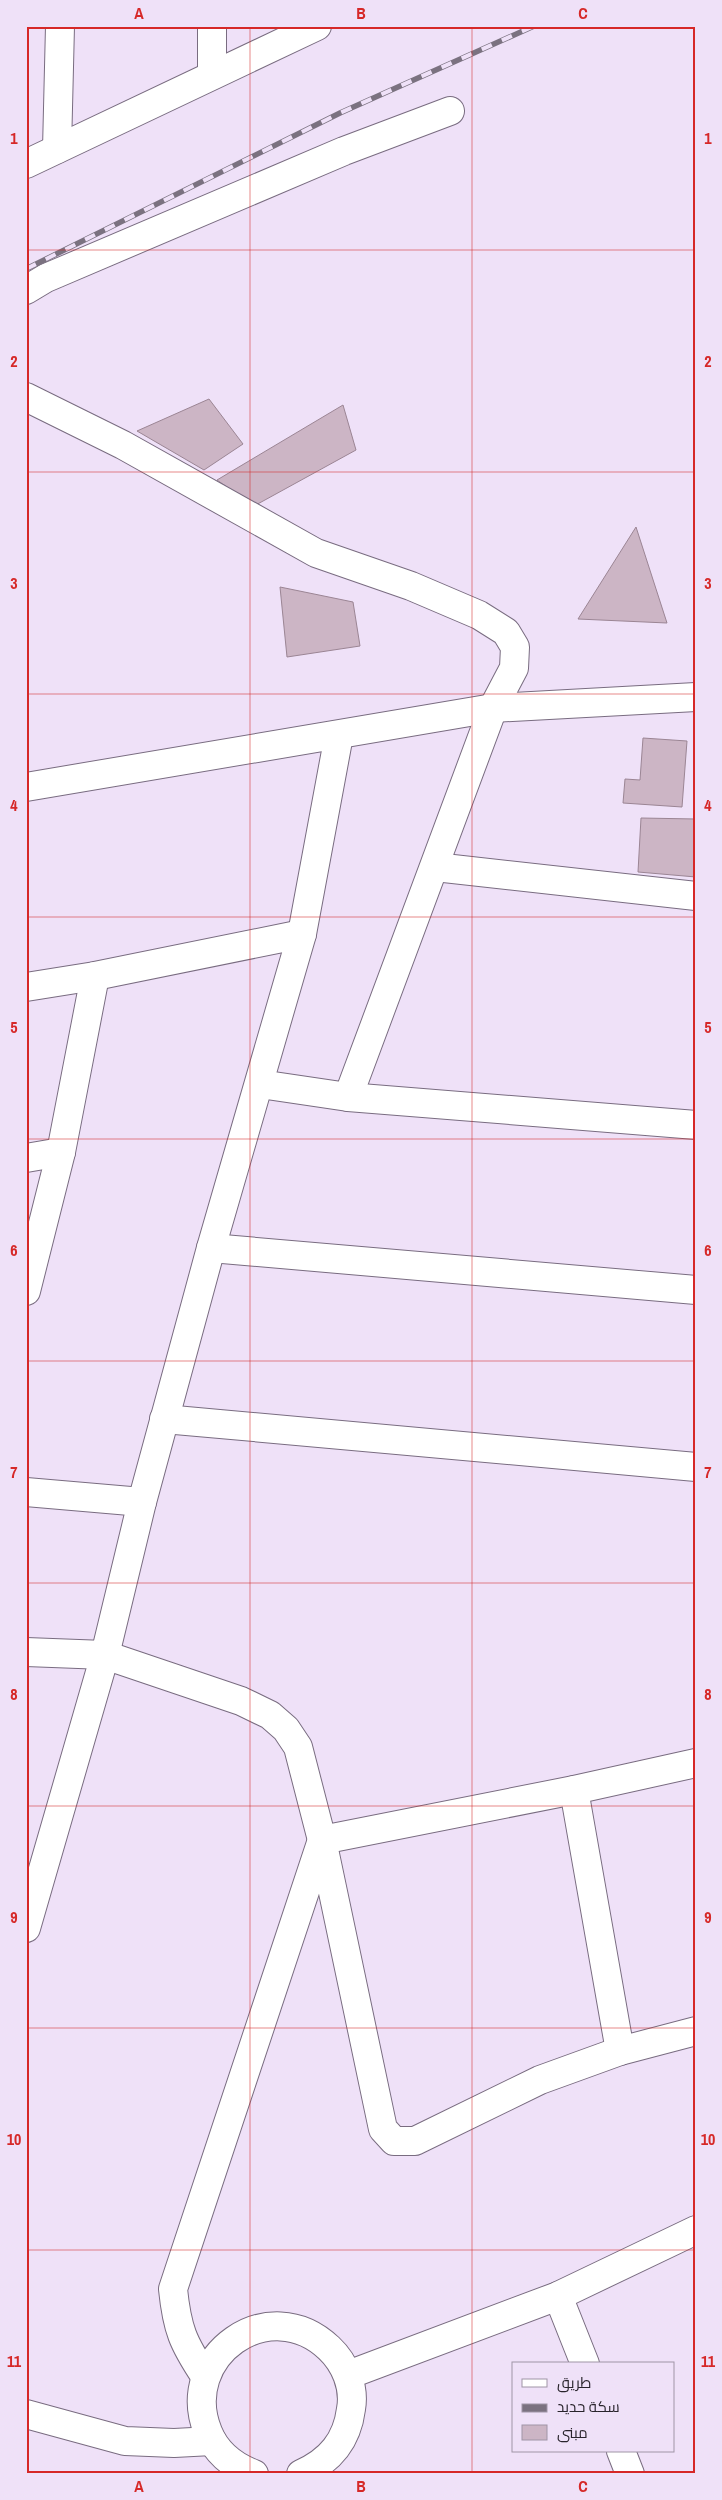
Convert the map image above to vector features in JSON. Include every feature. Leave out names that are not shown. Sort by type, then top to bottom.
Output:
[{"type":"street","points":[[57,149],[60,26]]},
{"type":"street","points":[[212,26],[212,74]]},
{"type":"street","points":[[26,164],[212,74],[317,26]]},
{"type":"street","points":[[26,290],[46,278],[335,155],[450,111]]},
{"type":"street","points":[[26,397],[123,445],[316,553],[411,586],[471,611],[506,632],[515,647],[514,668],[493,708],[435,868],[348,1097]]},
{"type":"street","points":[[26,787],[493,708],[696,697]]},
{"type":"street","points":[[26,1928],[105,1655],[142,1502],[211,1248],[302,934],[339,735]]},
{"type":"street","points":[[435,868],[696,896]]},
{"type":"street","points":[[26,987],[95,976],[302,934]]},
{"type":"street","points":[[26,1291],[60,1152],[95,976]]},
{"type":"street","points":[[260,1084],[348,1097],[696,1125]]},
{"type":"street","points":[[26,1158],[60,1152]]},
{"type":"street","points":[[211,1248],[696,1290]]},
{"type":"street","points":[[164,1419],[696,1468]]},
{"type":"street","points":[[26,1492],[142,1502]]},
{"type":"street","points":[[26,1652],[105,1655],[241,1701],[270,1714],[286,1729],[298,1747],[322,1840],[383,2129],[394,2141],[415,2140],[540,2080],[620,2050],[696,2031]]},
{"type":"street","points":[[322,1840],[574,1790],[696,1763]]},
{"type":"street","points":[[574,1790],[620,2050]]},
{"type":"street","points":[[205,2376],[186,2348],[177,2322],[173,2289],[322,1840]]},
{"type":"street","points":[[348,2375],[558,2296],[696,2230]]},
{"type":"street","points":[[558,2296],[584,2362]]},
{"type":"street","points":[[254,2474],[242,2469],[225,2457],[212,2441],[203,2420],[201,2398],[205,2376],[216,2356],[233,2340],[253,2329],[276,2325],[299,2329],[320,2339],[336,2354],[348,2375],[353,2401],[349,2427],[336,2450],[313,2472]]},
{"type":"street","points":[[26,2414],[125,2440],[174,2443],[212,2441]]},
{"type":"street","points":[[621,2452],[630,2474]]},
{"type":"building","points":[[209,399],[243,444],[204,470],[137,431]]},
{"type":"building","points":[[343,405],[356,450],[254,506],[217,480]]},
{"type":"building","points":[[636,527],[667,623],[578,619]]},
{"type":"building","points":[[280,587],[353,602],[360,646],[287,657]]},
{"type":"building","points":[[643,738],[687,741],[682,807],[623,803],[625,779],[640,780]]},
{"type":"building","points":[[641,818],[696,819],[696,877],[638,872]]},
{"type":"railway","points":[[26,269],[340,113],[534,26]]}]
